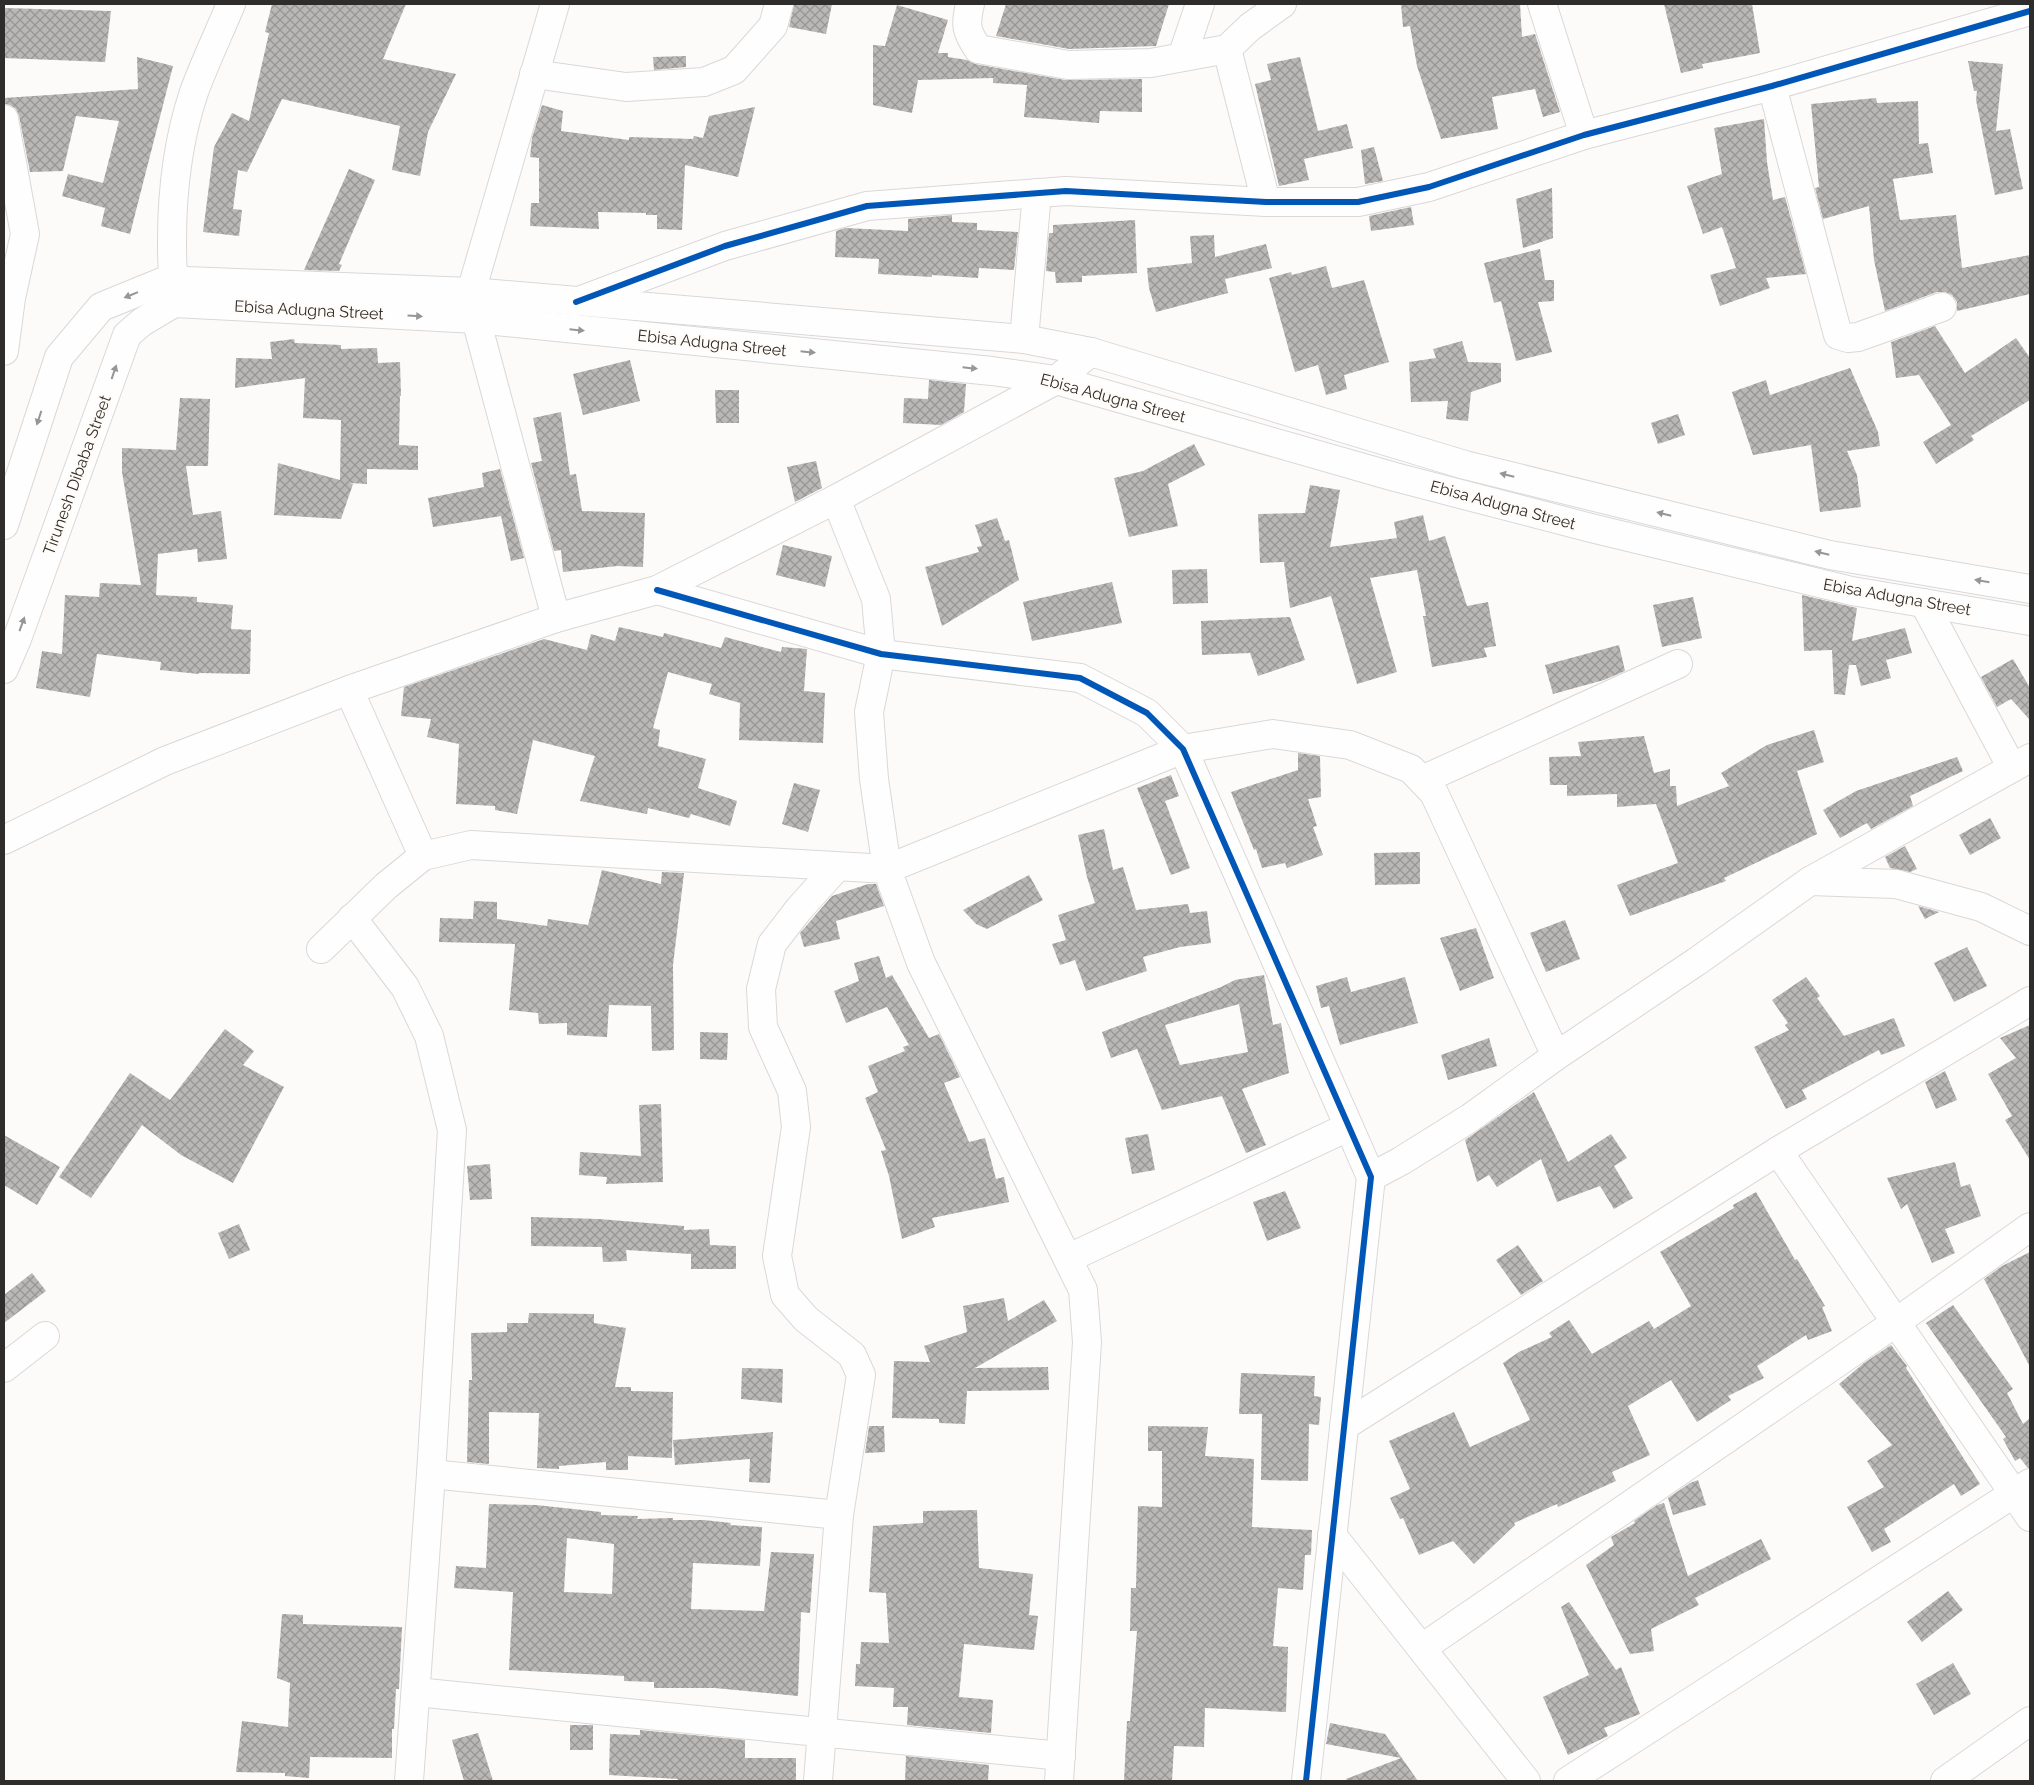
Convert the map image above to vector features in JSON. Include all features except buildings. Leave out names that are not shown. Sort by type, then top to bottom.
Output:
[{"type":"street","points":[[4,526],[59,357],[101,307],[173,290],[173,197],[179,149],[194,92],[231,4]]},
{"type":"street","points":[[555,4],[471,292],[476,319],[556,618]]},
{"type":"street","points":[[534,74],[626,87],[704,82],[734,70],[773,26],[779,4]]},
{"type":"street","points":[[970,4],[966,20],[968,34],[978,49],[1068,64],[1151,63],[1227,49],[1250,27],[1282,4]]},
{"type":"street","points":[[1182,57],[1200,4]]},
{"type":"street","points":[[1542,4],[1584,135]]},
{"type":"street","points":[[576,302],[724,246],[867,206],[1066,191],[1266,202],[1358,202],[1429,187],[1584,135],[1772,86],[2030,11]]},
{"type":"street","points":[[1227,49],[1266,202]]},
{"type":"street","points":[[1772,86],[1838,335],[1848,338],[1858,337],[1942,307]]},
{"type":"street","points":[[4,119],[6,146],[25,234],[11,298],[4,351]]},
{"type":"street","points":[[1024,339],[1037,193]]},
{"type":"street","name":"Ebisa Adugna Street","points":[[173,290],[187,281],[471,292],[1024,339],[1091,352],[1474,467],[1830,555],[2030,589]]},
{"type":"street","name":"Ebisa Adugna Street","points":[[173,290],[992,371],[1056,380],[1394,477],[1591,528],[1852,591],[2030,621]]},
{"type":"street","name":"Tirunesh Dibaba Street","points":[[4,669],[20,630],[127,335],[173,290]]},
{"type":"street","points":[[4,840],[164,761],[350,690],[556,618],[658,590],[836,499],[1056,380],[1091,352]]},
{"type":"street","points":[[416,1692],[822,1732],[1060,1768],[1087,1342],[1083,1290],[921,963],[887,869],[874,779],[869,712],[881,654],[876,599],[836,499]]},
{"type":"street","points":[[658,590],[881,654],[1080,678],[1147,713],[1183,749],[1370,1178],[1306,1781]]},
{"type":"street","points":[[1370,1178],[1402,1161],[1470,1118],[1556,1056],[1696,962],[1810,881],[2021,763],[1924,603]]},
{"type":"street","points":[[1422,780],[1678,664]]},
{"type":"street","points":[[350,690],[424,856]]},
{"type":"street","points":[[321,949],[386,886],[424,856],[471,845],[887,869],[1183,749],[1273,734],[1350,746],[1411,769],[1434,793],[1556,1056]]},
{"type":"street","points":[[818,1781],[839,1515],[861,1375],[852,1355],[806,1319],[785,1294],[777,1256],[796,1127],[792,1091],[763,1026],[761,989],[772,944],[799,908],[837,867]]},
{"type":"street","points":[[1810,881],[1896,884],[1981,907],[2030,931]]},
{"type":"street","points":[[352,918],[405,987],[429,1036],[452,1130],[431,1474],[409,1781]]},
{"type":"street","points":[[1344,1426],[1778,1150],[2030,1001]]},
{"type":"street","points":[[1068,1258],[1348,1127]]},
{"type":"street","points":[[1778,1150],[1895,1323],[2022,1488],[2030,1517]]},
{"type":"street","points":[[1422,1648],[1895,1323],[2030,1226]]},
{"type":"street","points":[[4,1368],[45,1336]]},
{"type":"street","points":[[431,1474],[839,1515]]},
{"type":"street","points":[[1568,1781],[2022,1488]]},
{"type":"street","points":[[1332,1535],[1526,1781]]},
{"type":"street","points":[[1945,1781],[2030,1721]]},
{"type":"cycle path","points":[[576,302],[725,246],[867,206],[1066,191],[1266,202],[1358,202],[1429,187],[1584,135],[1772,86],[2030,11]]},
{"type":"cycle path","points":[[657,590],[881,654],[1080,678],[1147,713],[1183,749],[1371,1177],[1306,1781]]}]
